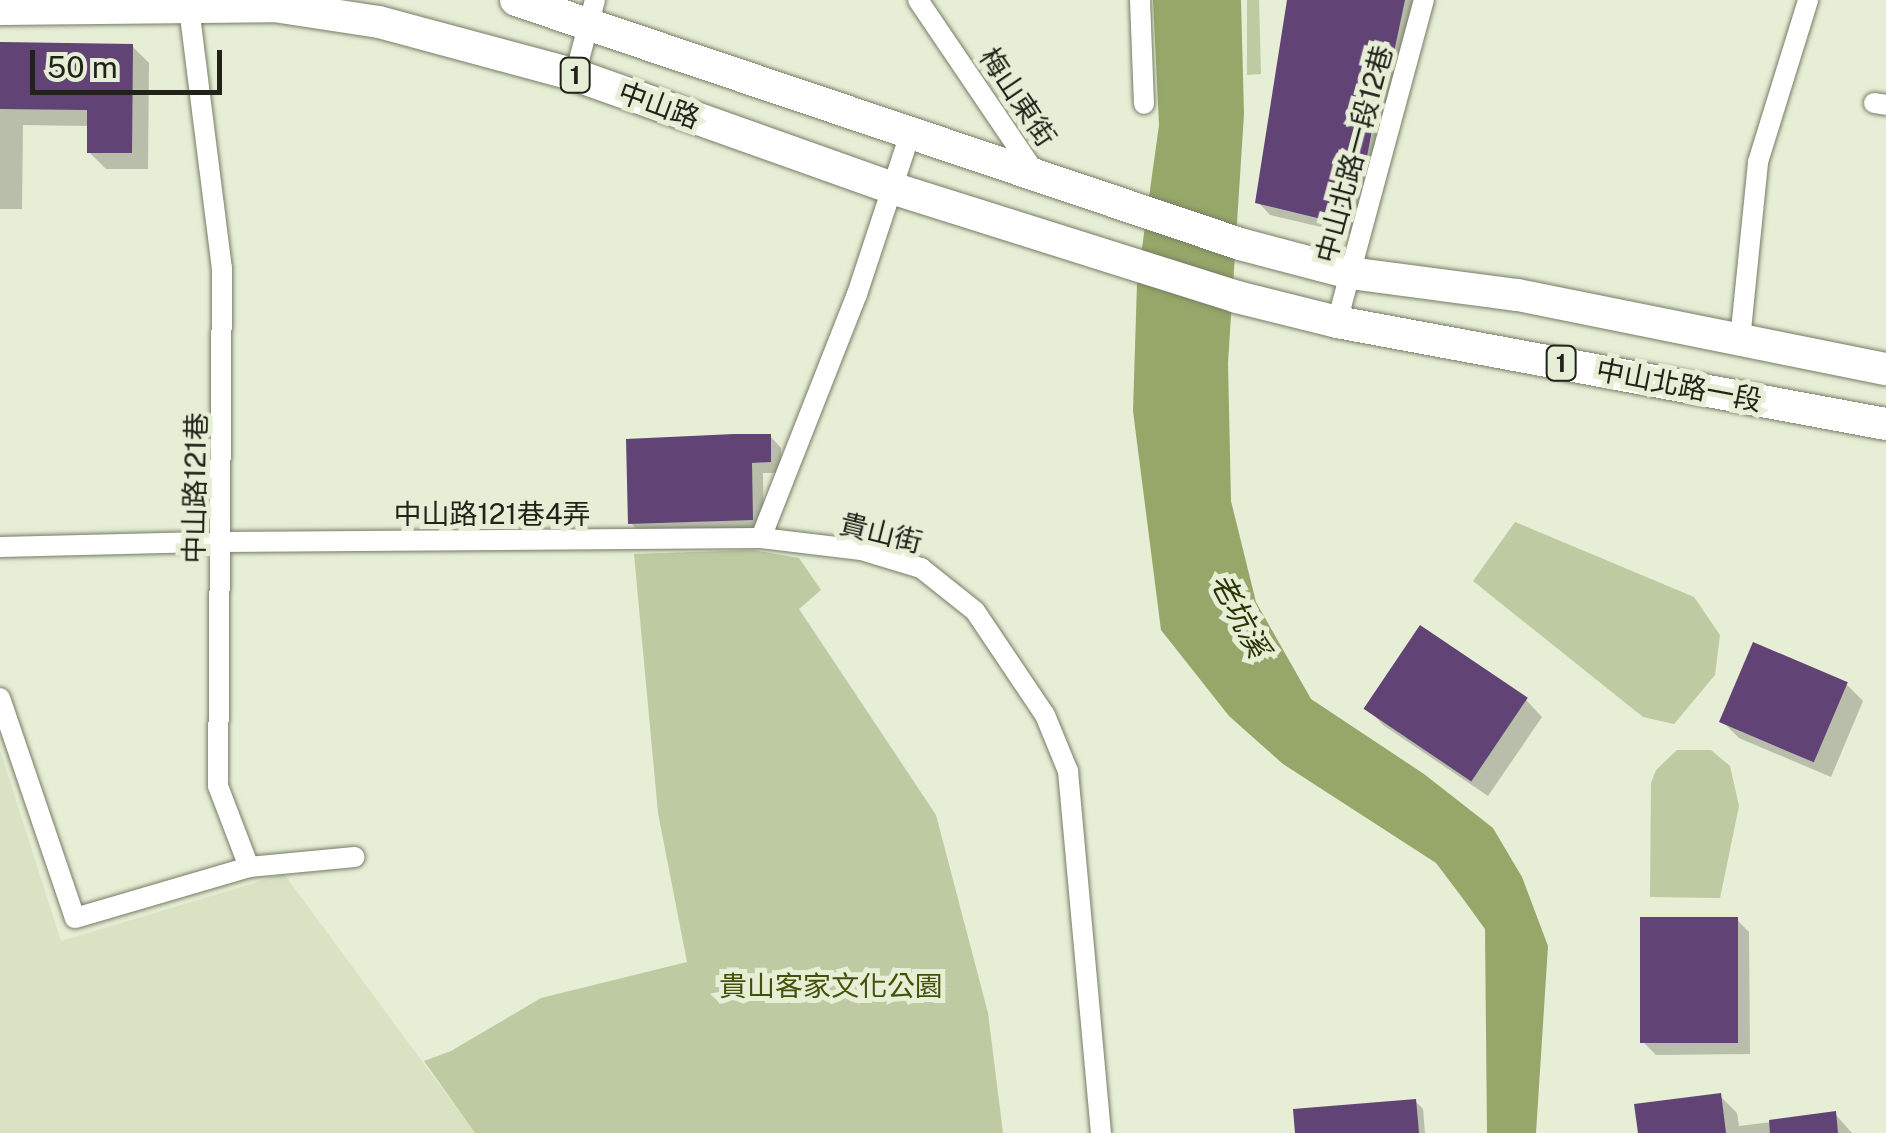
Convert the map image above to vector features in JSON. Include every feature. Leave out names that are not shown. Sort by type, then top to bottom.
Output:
[{"type":"main road","name":"中山路","points":[[516,0],[592,11],[910,134],[1240,244]]},
{"type":"main road","name":"中山路","points":[[0,10],[188,2],[274,6],[380,22],[575,75],[892,188],[1237,297]]},
{"type":"main road","name":"中山北路一段","points":[[1240,244],[1350,273],[1518,296],[1886,369]]},
{"type":"main road","name":"中山北路一段","points":[[1237,297],[1337,322],[1886,424]]},
{"type":"street","name":"梅山東街","points":[[918,0],[1037,175]]},
{"type":"street","points":[[1140,0],[1144,104]]},
{"type":"street","name":"中山北路一段12巷","points":[[1337,322],[1424,0]]},
{"type":"street","points":[[1740,340],[1758,162],[1808,0]]},
{"type":"street","name":"中山路121巷","points":[[188,2],[222,268],[214,542],[218,786],[249,866]]},
{"type":"street","points":[[575,75],[592,11]]},
{"type":"street","points":[[761,538],[857,294],[910,134]]},
{"type":"street","name":"中山路121巷4弄","points":[[0,547],[761,538]]},
{"type":"street","name":"貴山街","points":[[761,538],[861,550],[921,568],[975,610],[1045,715],[1068,771],[1101,1133]]},
{"type":"street","points":[[0,698],[76,918],[249,866],[356,858]]},
{"type":"shaded area","points":[[0,750],[61,941],[284,874],[475,1133],[0,1133]]},
{"type":"green space","points":[[1247,0],[1259,0],[1261,74],[1247,75]]},
{"type":"green space","points":[[1515,522],[1694,597],[1720,635],[1715,675],[1674,724],[1643,717],[1473,581]]},
{"type":"green space","name":"貴山客家文化公園","points":[[753,550],[799,558],[821,590],[799,609],[936,815],[988,1013],[1003,1133],[475,1133],[424,1061],[451,1051],[541,998],[687,962],[658,813],[634,554]]},
{"type":"green space","points":[[1677,750],[1711,750],[1730,766],[1739,806],[1720,898],[1650,897],[1651,783],[1656,770]]},
{"type":"water","name":"老坑溪","points":[[1153,0],[1241,0],[1244,114],[1228,363],[1231,501],[1256,602],[1311,699],[1424,774],[1493,828],[1522,877],[1548,946],[1536,1133],[1487,1133],[1485,929],[1461,896],[1436,863],[1283,764],[1229,716],[1161,630],[1133,411],[1137,284],[1159,125]]},
{"type":"building","points":[[1287,0],[1405,0],[1389,76],[1382,75],[1367,157],[1342,224],[1255,203]]},
{"type":"building","points":[[0,42],[133,44],[132,153],[87,153],[87,110],[0,109]]},
{"type":"building","points":[[771,434],[771,462],[752,463],[753,520],[628,524],[626,439]]},
{"type":"building","points":[[1420,625],[1528,698],[1471,781],[1364,709]]},
{"type":"building","points":[[1753,642],[1848,682],[1814,762],[1719,722]]},
{"type":"building","points":[[1640,917],[1738,917],[1738,1043],[1640,1043]]},
{"type":"building","points":[[1721,1093],[1726,1133],[1638,1133],[1634,1104]]},
{"type":"building","points":[[1416,1099],[1419,1133],[1295,1133],[1293,1109]]},
{"type":"building","points":[[1836,1111],[1838,1133],[1770,1133],[1769,1120]]}]
